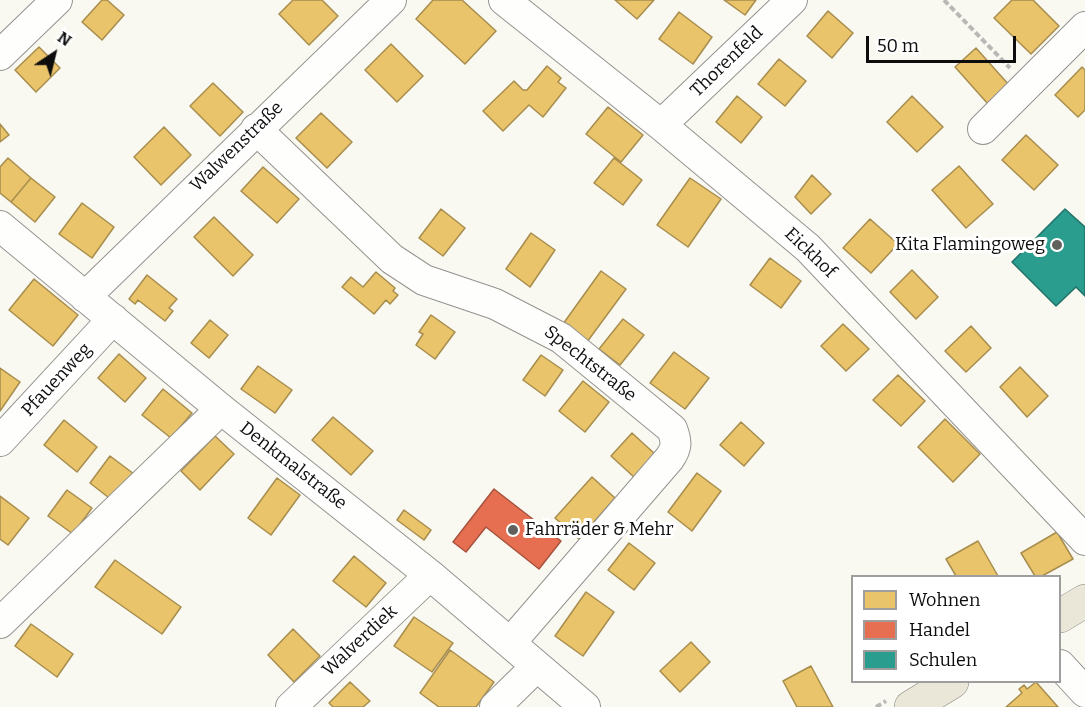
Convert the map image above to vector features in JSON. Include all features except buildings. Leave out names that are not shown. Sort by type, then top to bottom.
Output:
[{"type":"main road","points":[[1061,615],[1085,601]]},
{"type":"main road","points":[[911,707],[949,683]]},
{"type":"street","points":[[0,56],[57,0]]},
{"type":"street","name":"Walwenstraße","points":[[86,297],[390,0]]},
{"type":"street","name":"Eickhof","points":[[504,0],[661,125],[808,248],[1085,540]]},
{"type":"street","name":"Thorenfeld","points":[[661,125],[792,0]]},
{"type":"street","points":[[983,129],[1082,35]]},
{"type":"street","name":"Spechtstraße","points":[[256,129],[392,259],[424,280],[495,304],[543,326],[561,338],[672,429],[676,439],[676,449],[669,459],[511,642]]},
{"type":"street","name":"Denkmalstraße","points":[[0,226],[220,409],[430,575],[585,707]]},
{"type":"street","name":"Pfauenweg","points":[[0,441],[113,319]]},
{"type":"street","points":[[0,623],[220,409]]},
{"type":"street","name":"Walverdiek","points":[[291,707],[430,575]]},
{"type":"street","points":[[495,707],[537,666]]},
{"type":"street","points":[[1061,667],[1085,692]]},
{"type":"path","points":[[944,0],[1027,86]]},
{"type":"place","name":"Kita Flamingoweg","points":[[1057,245]]},
{"type":"place","name":"Fahrräder & Mehr","points":[[513,530]]}]
